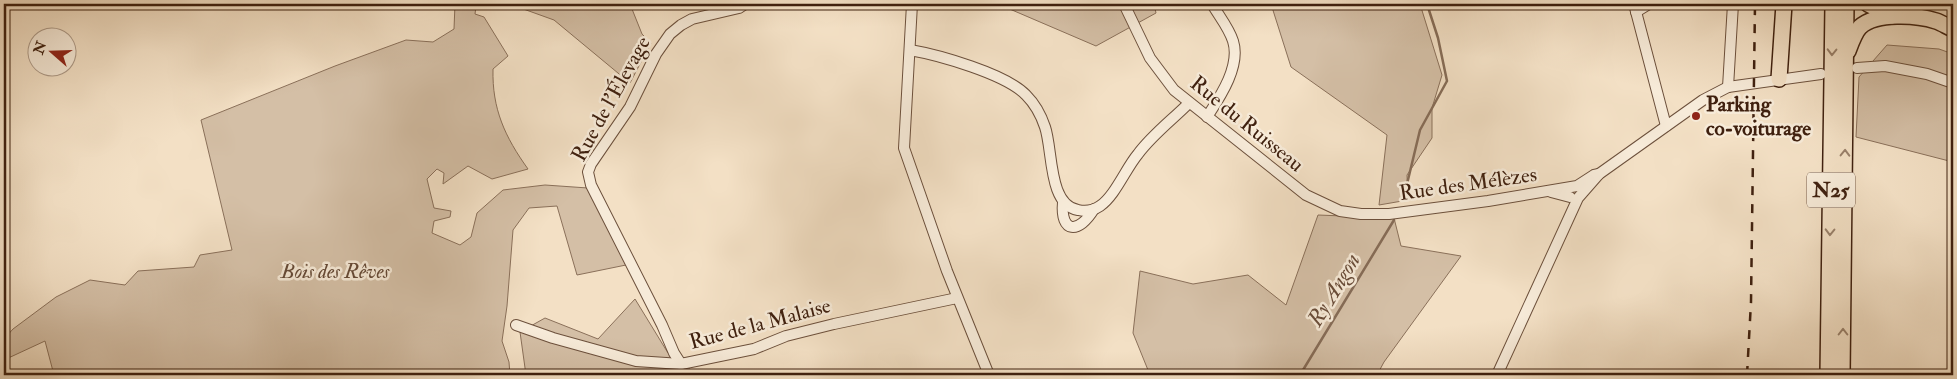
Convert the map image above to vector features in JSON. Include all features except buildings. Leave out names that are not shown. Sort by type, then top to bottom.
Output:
[{"type":"highway","points":[[1779,79],[1784,4]]},
{"type":"highway","name":"N25","points":[[1828,375],[1833,4]]},
{"type":"highway","name":"N25","points":[[1842,375],[1846,4]]},
{"type":"highway","points":[[1868,4],[1892,16]]},
{"type":"highway","points":[[1846,54],[1860,27],[1873,20],[1892,16],[1936,21],[1953,29]]},
{"type":"street","name":"Rue de l'Élevage","points":[[681,364],[674,354],[662,325],[591,185],[588,172],[591,164],[630,107],[656,54],[670,34],[686,22],[739,8],[745,4]]},
{"type":"street","points":[[912,4],[904,148],[957,298],[989,375]]},
{"type":"street","name":"Rue du Ruisseau","points":[[1124,4],[1156,68],[1174,90],[1189,103],[1315,200],[1350,212],[1389,214]]},
{"type":"street","points":[[1207,117],[1222,90],[1234,58],[1234,43],[1212,4]]},
{"type":"street","points":[[1649,4],[1635,8],[1666,126]]},
{"type":"street","points":[[1728,87],[1733,4]]},
{"type":"street","points":[[910,50],[992,74],[1010,82],[1024,94],[1034,105],[1043,120],[1056,188],[1063,202],[1063,218],[1072,227],[1080,226],[1094,209],[1108,199],[1139,152],[1189,103]]},
{"type":"street","points":[[1857,68],[1885,66],[1927,74],[1953,83]]},
{"type":"street","name":"Rue des Mélèzes","points":[[1389,214],[1551,192],[1575,193],[1594,176],[1600,174],[1703,100],[1728,87],[1822,74]]},
{"type":"street","points":[[1497,375],[1568,220],[1575,193]]},
{"type":"street","points":[[1063,202],[1076,210],[1094,209]]},
{"type":"street","name":"Rue de la Malaise","points":[[516,325],[553,338],[636,361],[681,364],[754,349],[786,336],[834,324],[957,298]]},
{"type":"green space","name":"Bois des Rêves","points":[[455,4],[630,4],[642,34],[651,43],[630,83],[554,20],[515,6],[476,6],[475,14],[484,17],[508,56],[493,69],[495,97],[507,134],[528,169],[492,179],[468,166],[443,184],[444,173],[437,169],[427,179],[434,208],[451,211],[450,217],[434,221],[432,233],[460,245],[471,237],[477,213],[503,190],[545,185],[588,188],[626,265],[577,275],[557,206],[529,208],[513,230],[507,306],[502,341],[509,362],[510,375],[54,375],[45,341],[4,360],[4,339],[13,329],[56,297],[90,280],[125,285],[138,271],[194,267],[200,255],[232,250],[201,120],[335,66],[406,40],[433,42],[454,29]]},
{"type":"green space","points":[[998,4],[1154,4],[1156,13],[1096,46]]},
{"type":"green space","points":[[1271,4],[1420,4],[1442,75],[1432,108],[1432,138],[1407,175],[1408,200],[1379,205],[1387,135],[1291,67]]},
{"type":"green space","points":[[1887,45],[1939,49],[1953,54],[1953,162],[1856,137],[1859,77]]},
{"type":"green space","points":[[1318,215],[1394,218],[1401,246],[1461,256],[1384,362],[1377,375],[1150,375],[1133,333],[1140,271],[1193,284],[1248,275],[1286,305]]},
{"type":"green space","points":[[635,299],[668,353],[690,366],[687,375],[526,375],[520,332],[545,318],[598,339]]},
{"type":"waterway","name":"Ry Angon","points":[[1407,184],[1420,130],[1447,81],[1438,38],[1427,4]]},
{"type":"waterway","name":"Ry Angon","points":[[1300,375],[1394,220]]},
{"type":"railway","points":[[1747,375],[1751,302],[1755,4]]},
{"type":"place","name":"Parking co-voiturage","points":[[1696,116]]}]
